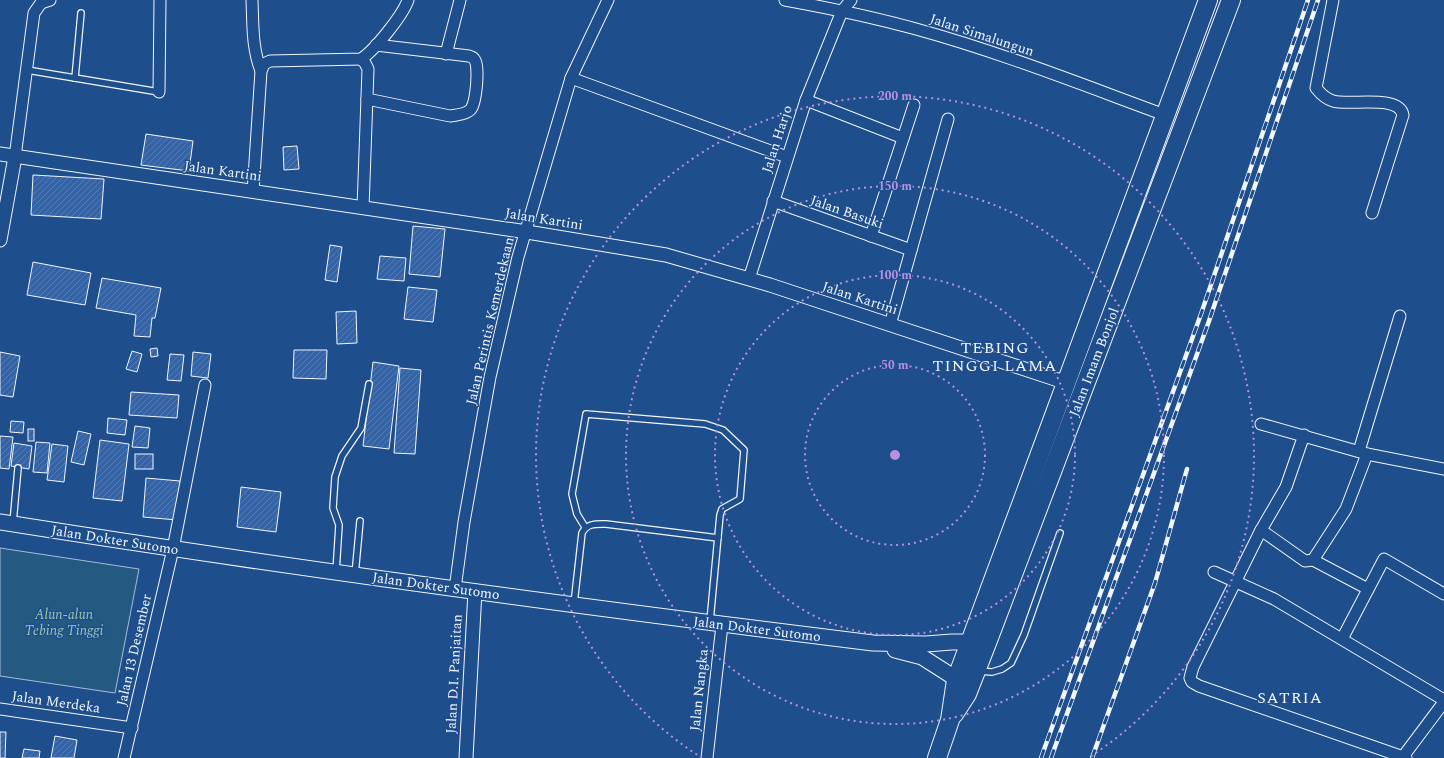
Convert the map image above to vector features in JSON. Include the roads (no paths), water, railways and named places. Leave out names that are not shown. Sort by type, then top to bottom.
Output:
[{"type":"highway","name":"Jalan Imam Bonjol","points":[[937,758],[950,720],[967,680],[1067,383],[1208,0]]},
{"type":"highway","name":"Jalan Imam Bonjol","points":[[979,642],[1084,388],[1231,0]]},
{"type":"main road","name":"Jalan Dokter Sutomo","points":[[7,523],[336,573],[716,624],[873,643],[926,644],[979,642]]},
{"type":"main road","name":"Jalan Dokter Sutomo","points":[[873,643],[922,657],[967,680]]},
{"type":"street","points":[[0,240],[15,157],[34,13],[41,2],[50,0]]},
{"type":"street","points":[[159,92],[160,0]]},
{"type":"street","points":[[252,0],[253,42],[261,71]]},
{"type":"street","points":[[254,192],[261,71],[264,64],[270,62],[361,59],[376,45],[404,10],[408,0]]},
{"type":"street","points":[[446,54],[460,0]]},
{"type":"street","name":"Jalan Perintis Kemerdekaan","points":[[455,589],[464,522],[490,377],[518,257],[527,232],[571,78],[608,0]]},
{"type":"street","name":"Jalan Simalungun","points":[[785,0],[842,11],[916,29],[971,46],[1165,115]]},
{"type":"street","name":"Jalan Harjo","points":[[748,279],[806,100],[842,11],[851,0]]},
{"type":"street","points":[[1333,0],[1316,88],[1331,101],[1387,103],[1400,108],[1403,115],[1372,213]]},
{"type":"street","points":[[367,99],[450,116],[462,114],[471,110],[475,101],[478,67],[474,59],[469,56],[376,45]]},
{"type":"street","points":[[361,59],[368,69],[363,208]]},
{"type":"street","points":[[571,78],[788,157]]},
{"type":"street","points":[[806,100],[903,138]]},
{"type":"street","points":[[871,236],[914,105]]},
{"type":"street","points":[[890,325],[948,119]]},
{"type":"street","name":"Jalan Kartini","points":[[0,154],[527,232],[666,255],[748,279],[1067,383]]},
{"type":"street","name":"Jalan Basuki","points":[[773,201],[911,250]]},
{"type":"street","points":[[1313,560],[1346,509],[1363,453],[1400,316]]},
{"type":"street","points":[[1067,383],[1084,388]]},
{"type":"street","name":"Jalan 13 Desember","points":[[124,758],[173,549],[205,385]]},
{"type":"street","points":[[1261,424],[1363,453],[1444,469]]},
{"type":"street","points":[[1214,572],[1237,582],[1274,599],[1444,701],[1404,758],[1192,682],[1190,678],[1193,667],[1237,582],[1261,530],[1286,487],[1304,435]]},
{"type":"street","points":[[1261,530],[1306,561],[1313,560],[1368,589]]},
{"type":"street","points":[[1342,639],[1384,559],[1444,594]]},
{"type":"street","name":"Jalan D.I. Panjaitan","points":[[466,758],[475,591]]},
{"type":"street","name":"Jalan Nangka","points":[[707,758],[716,624]]},
{"type":"street","name":"Jalan Merdeka","points":[[0,709],[132,728]]},
{"type":"lane","points":[[75,78],[82,13]]},
{"type":"lane","points":[[27,70],[159,92]]},
{"type":"lane","points":[[336,573],[340,525],[334,508],[335,477],[342,456],[361,428],[369,384]]},
{"type":"lane","points":[[585,528],[577,514],[572,494],[584,418],[586,414],[705,424],[723,430],[744,450],[740,499],[722,509],[718,538],[716,624]]},
{"type":"lane","points":[[7,523],[18,468]]},
{"type":"lane","points":[[355,575],[360,521]]},
{"type":"lane","points":[[574,605],[582,533],[585,528],[594,524],[606,524],[718,538]]},
{"type":"lane","points":[[967,680],[1002,669],[1011,663],[1024,635],[1060,533]]},
{"type":"railway","points":[[1041,758],[1201,314],[1308,0]]},
{"type":"railway","points":[[1051,758],[1209,321],[1318,0]]},
{"type":"railway","points":[[1092,758],[1155,583],[1187,469]]},
{"type":"district","name":"TEBING TINGGI LAMA","points":[[995,357]]},
{"type":"district","name":"SATRIA","points":[[1290,698]]},
{"type":"park label","name":"Alun-alun Tebing Tinggi","points":[[64,622]]}]
